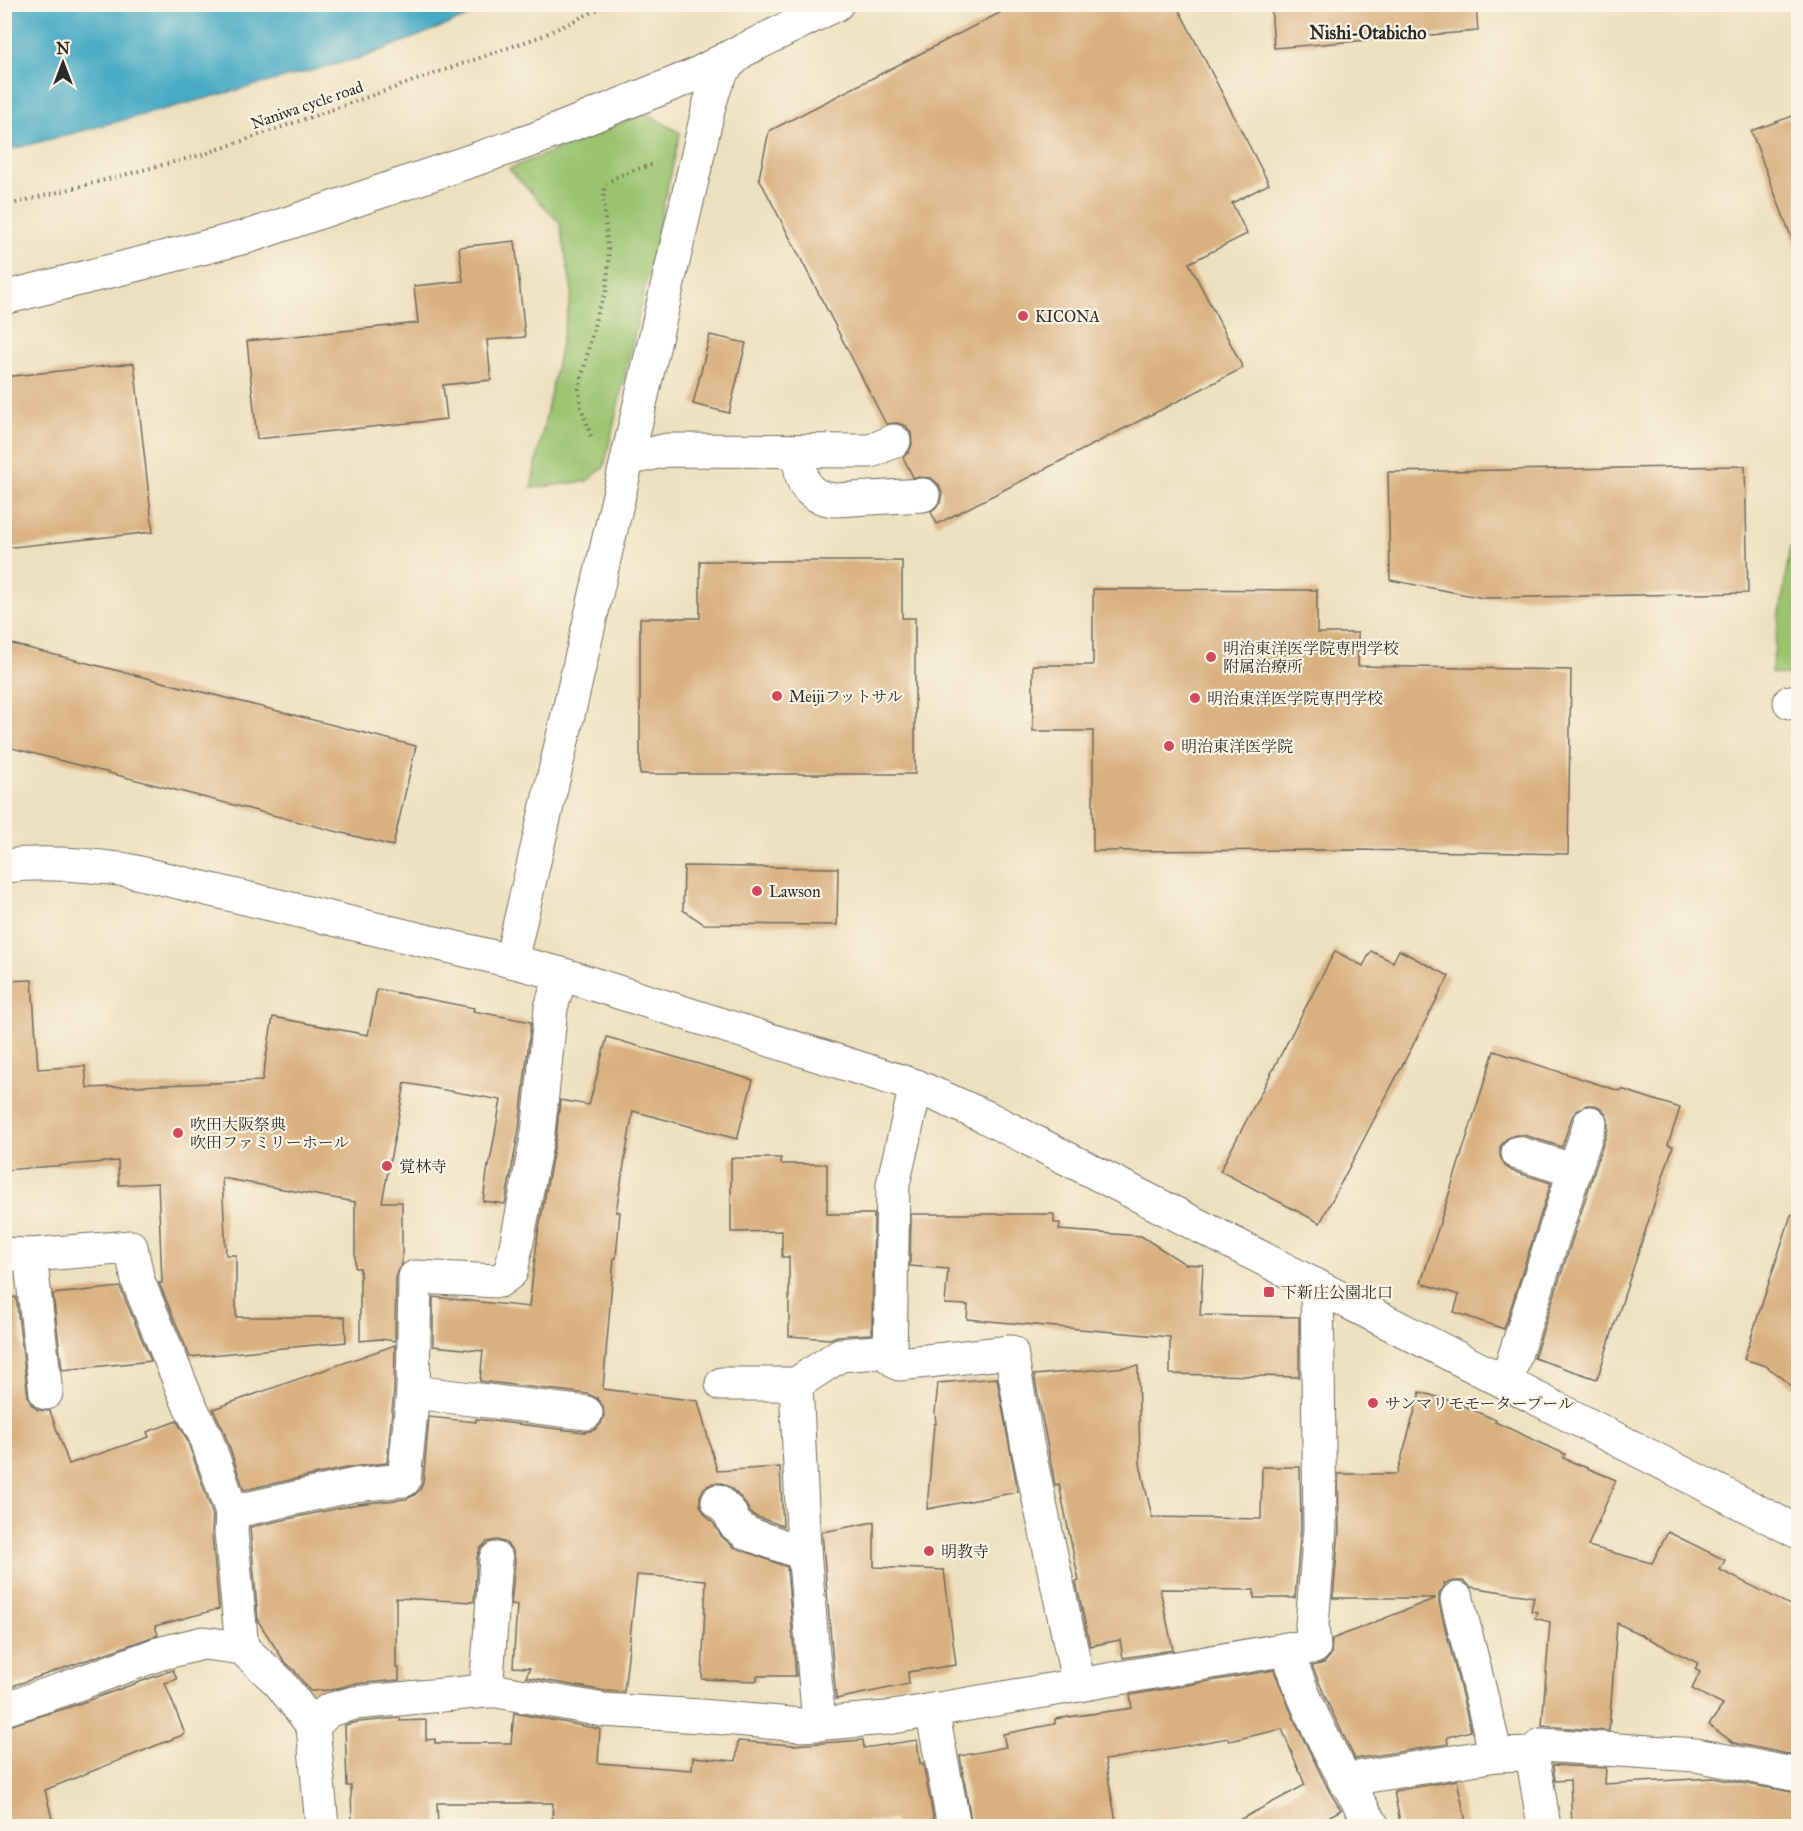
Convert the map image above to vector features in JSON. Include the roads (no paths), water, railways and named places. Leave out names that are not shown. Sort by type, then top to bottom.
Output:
[{"type":"street","points":[[4,298],[252,235],[535,139],[695,75],[837,4]]},
{"type":"street","points":[[511,961],[710,102],[724,68],[742,51]]},
{"type":"street","points":[[628,459],[667,450],[871,451],[894,441]]},
{"type":"street","points":[[800,451],[802,479],[809,489],[821,498],[835,500],[923,495]]},
{"type":"street","points":[[4,866],[32,862],[127,870],[511,961],[561,974],[916,1086],[986,1117],[1798,1532]]},
{"type":"street","points":[[232,1512],[355,1485],[404,1480],[413,1392],[415,1277],[498,1281],[511,1272],[538,1133],[550,1008],[561,974]]},
{"type":"street","points":[[916,1086],[893,1184],[890,1357],[899,1364],[1011,1353],[1028,1448],[1079,1685]]},
{"type":"street","points":[[1506,1383],[1590,1123]]},
{"type":"street","points":[[1518,1153],[1575,1171]]},
{"type":"street","points":[[46,1393],[17,1254],[131,1247],[138,1281],[188,1402],[205,1435],[232,1512],[231,1531],[242,1648]]},
{"type":"street","points":[[313,1726],[329,1710],[355,1703],[486,1690],[497,1690],[603,1710],[802,1725],[819,1724],[887,1718],[1287,1649],[1314,1647],[1312,1625],[1320,1528],[1317,1286]]},
{"type":"street","points":[[723,1384],[796,1384],[840,1355],[889,1351]]},
{"type":"street","points":[[796,1384],[804,1550],[819,1724]]},
{"type":"street","points":[[413,1392],[586,1413]]},
{"type":"street","points":[[718,1501],[730,1513],[734,1523],[746,1533],[794,1550],[804,1550]]},
{"type":"street","points":[[486,1690],[496,1559]]},
{"type":"street","points":[[1457,1599],[1496,1755]]},
{"type":"street","points":[[4,1708],[64,1689],[158,1654],[203,1643],[242,1648],[279,1682],[313,1726],[322,1827]]},
{"type":"street","points":[[1287,1649],[1293,1671],[1344,1780],[1373,1827]]},
{"type":"street","points":[[932,1710],[954,1827]]},
{"type":"street","points":[[1344,1780],[1496,1755],[1532,1754],[1541,1745],[1695,1755],[1798,1775]]},
{"type":"street","points":[[1532,1754],[1544,1827]]},
{"type":"water","points":[[5,4],[498,5],[364,57],[5,151]]},
{"type":"place","name":"KICONA","points":[[1023,316]]},
{"type":"place","name":"明治東洋医学院専門学校 附属治療所","points":[[1211,657]]},
{"type":"place","name":"Meijiフットサル","points":[[777,696]]},
{"type":"place","name":"明治東洋医学院専門学校","points":[[1195,698]]},
{"type":"place","name":"明治東洋医学院","points":[[1169,746]]},
{"type":"place","name":"Lawson","points":[[757,891]]},
{"type":"place","name":"吹田大阪祭典 吹田ファミリーホール","points":[[178,1133]]},
{"type":"place","name":"覚林寺","points":[[387,1166]]},
{"type":"place","name":"下新庄公園北口","points":[[1269,1292]]},
{"type":"place","name":"サンマリモモータープール","points":[[1373,1403]]},
{"type":"place","name":"明教寺","points":[[929,1551]]},
{"type":"district","name":"Nishi-Otabicho","points":[[1368,33]]}]
